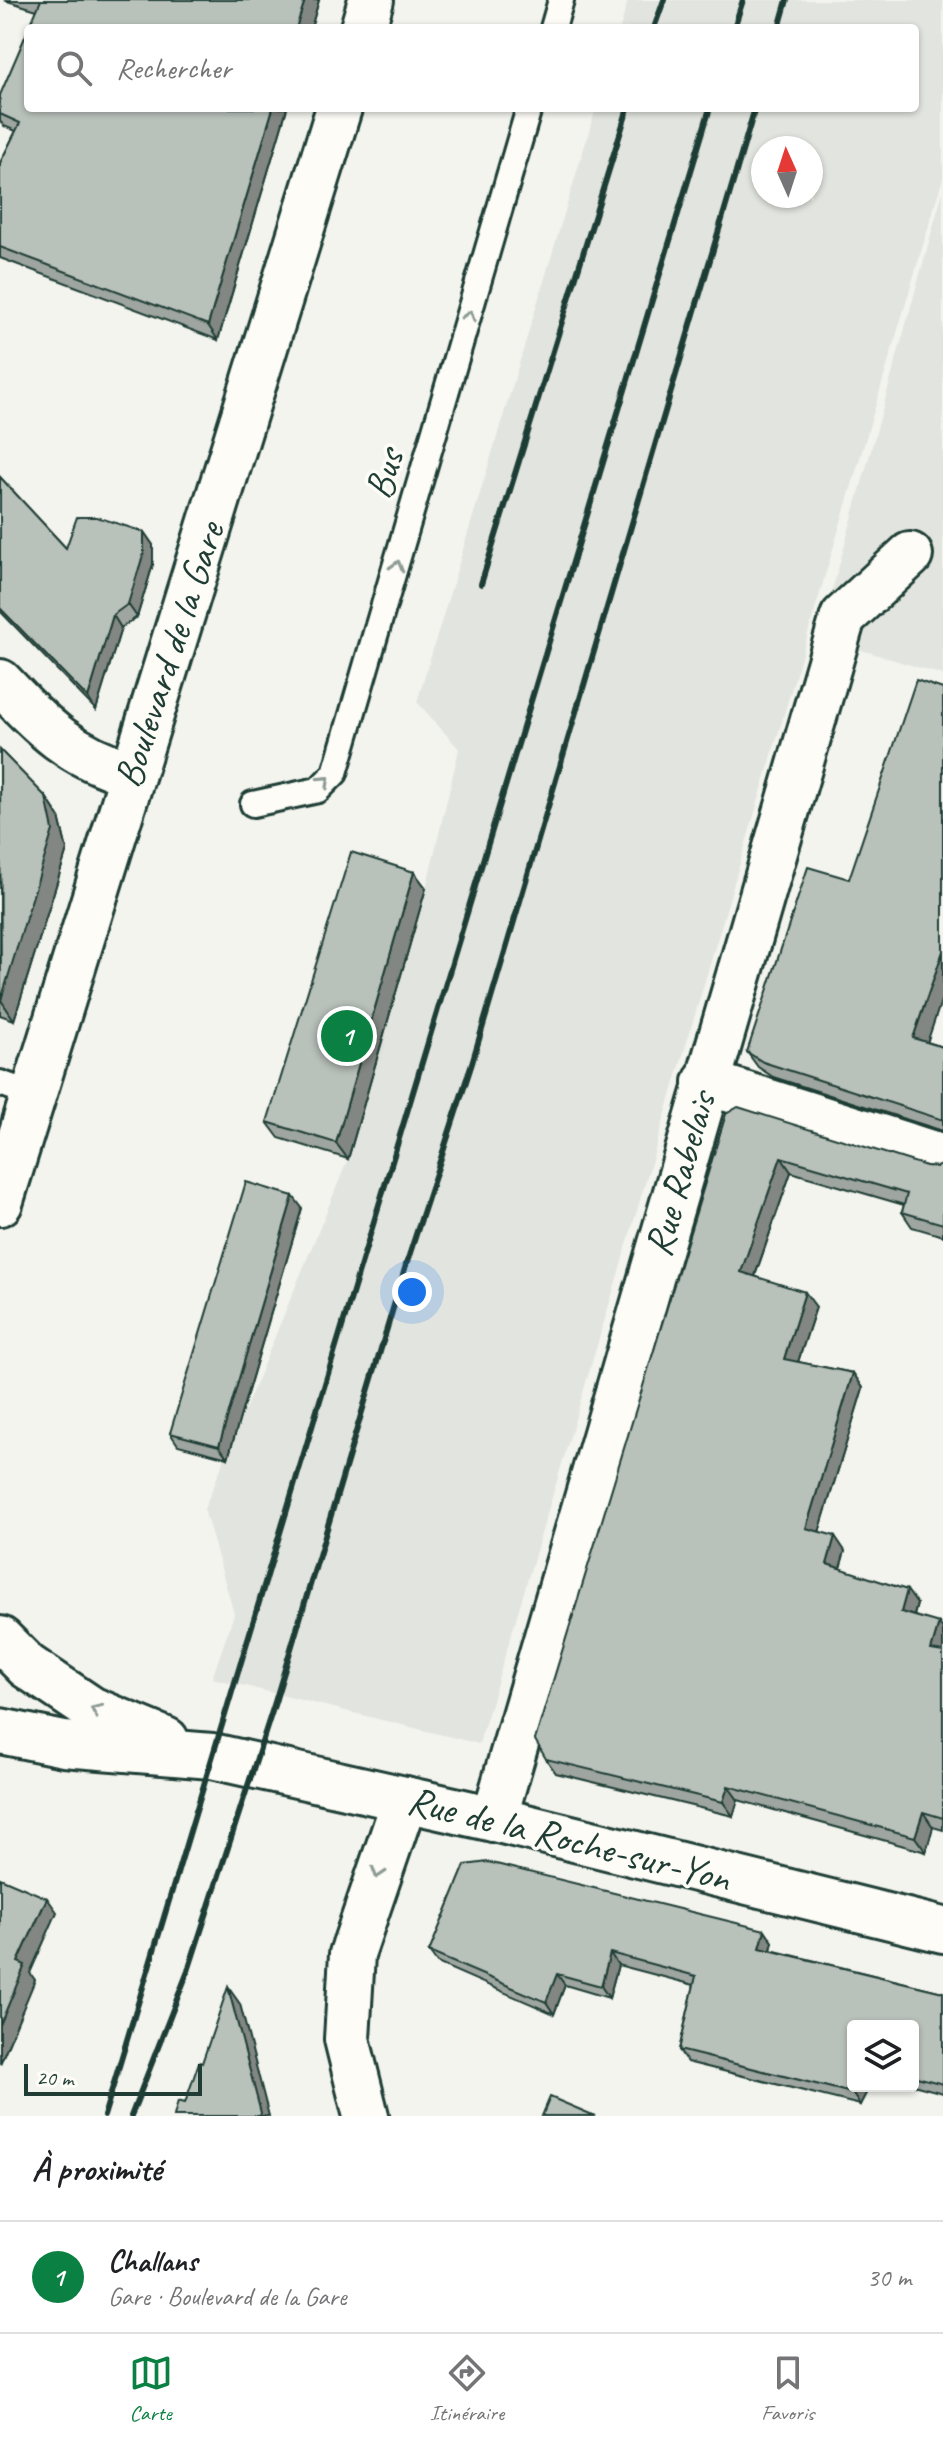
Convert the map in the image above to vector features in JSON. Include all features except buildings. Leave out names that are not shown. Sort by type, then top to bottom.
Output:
[{"type":"main road","points":[[364,24],[371,0]]},
{"type":"main road","name":"Boulevard de la Gare","points":[[0,1203],[17,1089],[130,773],[274,324],[338,112]]},
{"type":"main road","name":"Rue Rabelais","points":[[494,1819],[843,617],[910,555]]},
{"type":"main road","points":[[0,682],[62,744],[105,766],[130,773]]},
{"type":"main road","points":[[706,1082],[943,1157]]},
{"type":"main road","points":[[0,1641],[0,1677]]},
{"type":"main road","name":"Rue de la Roche-sur-Yon","points":[[0,1641],[27,1666],[91,1709],[193,1753]]},
{"type":"main road","name":"Rue de la Roche-sur-Yon","points":[[0,1731],[64,1744],[193,1753],[494,1819],[943,1930]]},
{"type":"main road","points":[[366,2116],[347,2039],[352,1954],[405,1799]]},
{"type":"lane","points":[[554,24],[561,0]]},
{"type":"lane","name":"Bus","points":[[253,804],[318,790],[335,773],[528,112]]},
{"type":"shaded area","points":[[628,0],[943,0],[943,178],[479,1744],[212,1678],[234,1614],[204,1509],[348,1159],[426,888],[459,749],[417,702],[595,112],[919,112],[919,24],[621,24]]},
{"type":"shaded area","points":[[943,191],[943,675],[819,637]]},
{"type":"railway","points":[[655,24],[664,0]]},
{"type":"railway","points":[[735,24],[743,0]]},
{"type":"railway","points":[[780,24],[787,0]]},
{"type":"railway","points":[[481,584],[627,112]]},
{"type":"railway","points":[[104,2116],[709,112]]},
{"type":"railway","points":[[131,2116],[188,1971],[275,1702],[406,1265],[472,1063],[754,112]]},
{"type":"place","name":"Challans","points":[[347,1036]]}]
